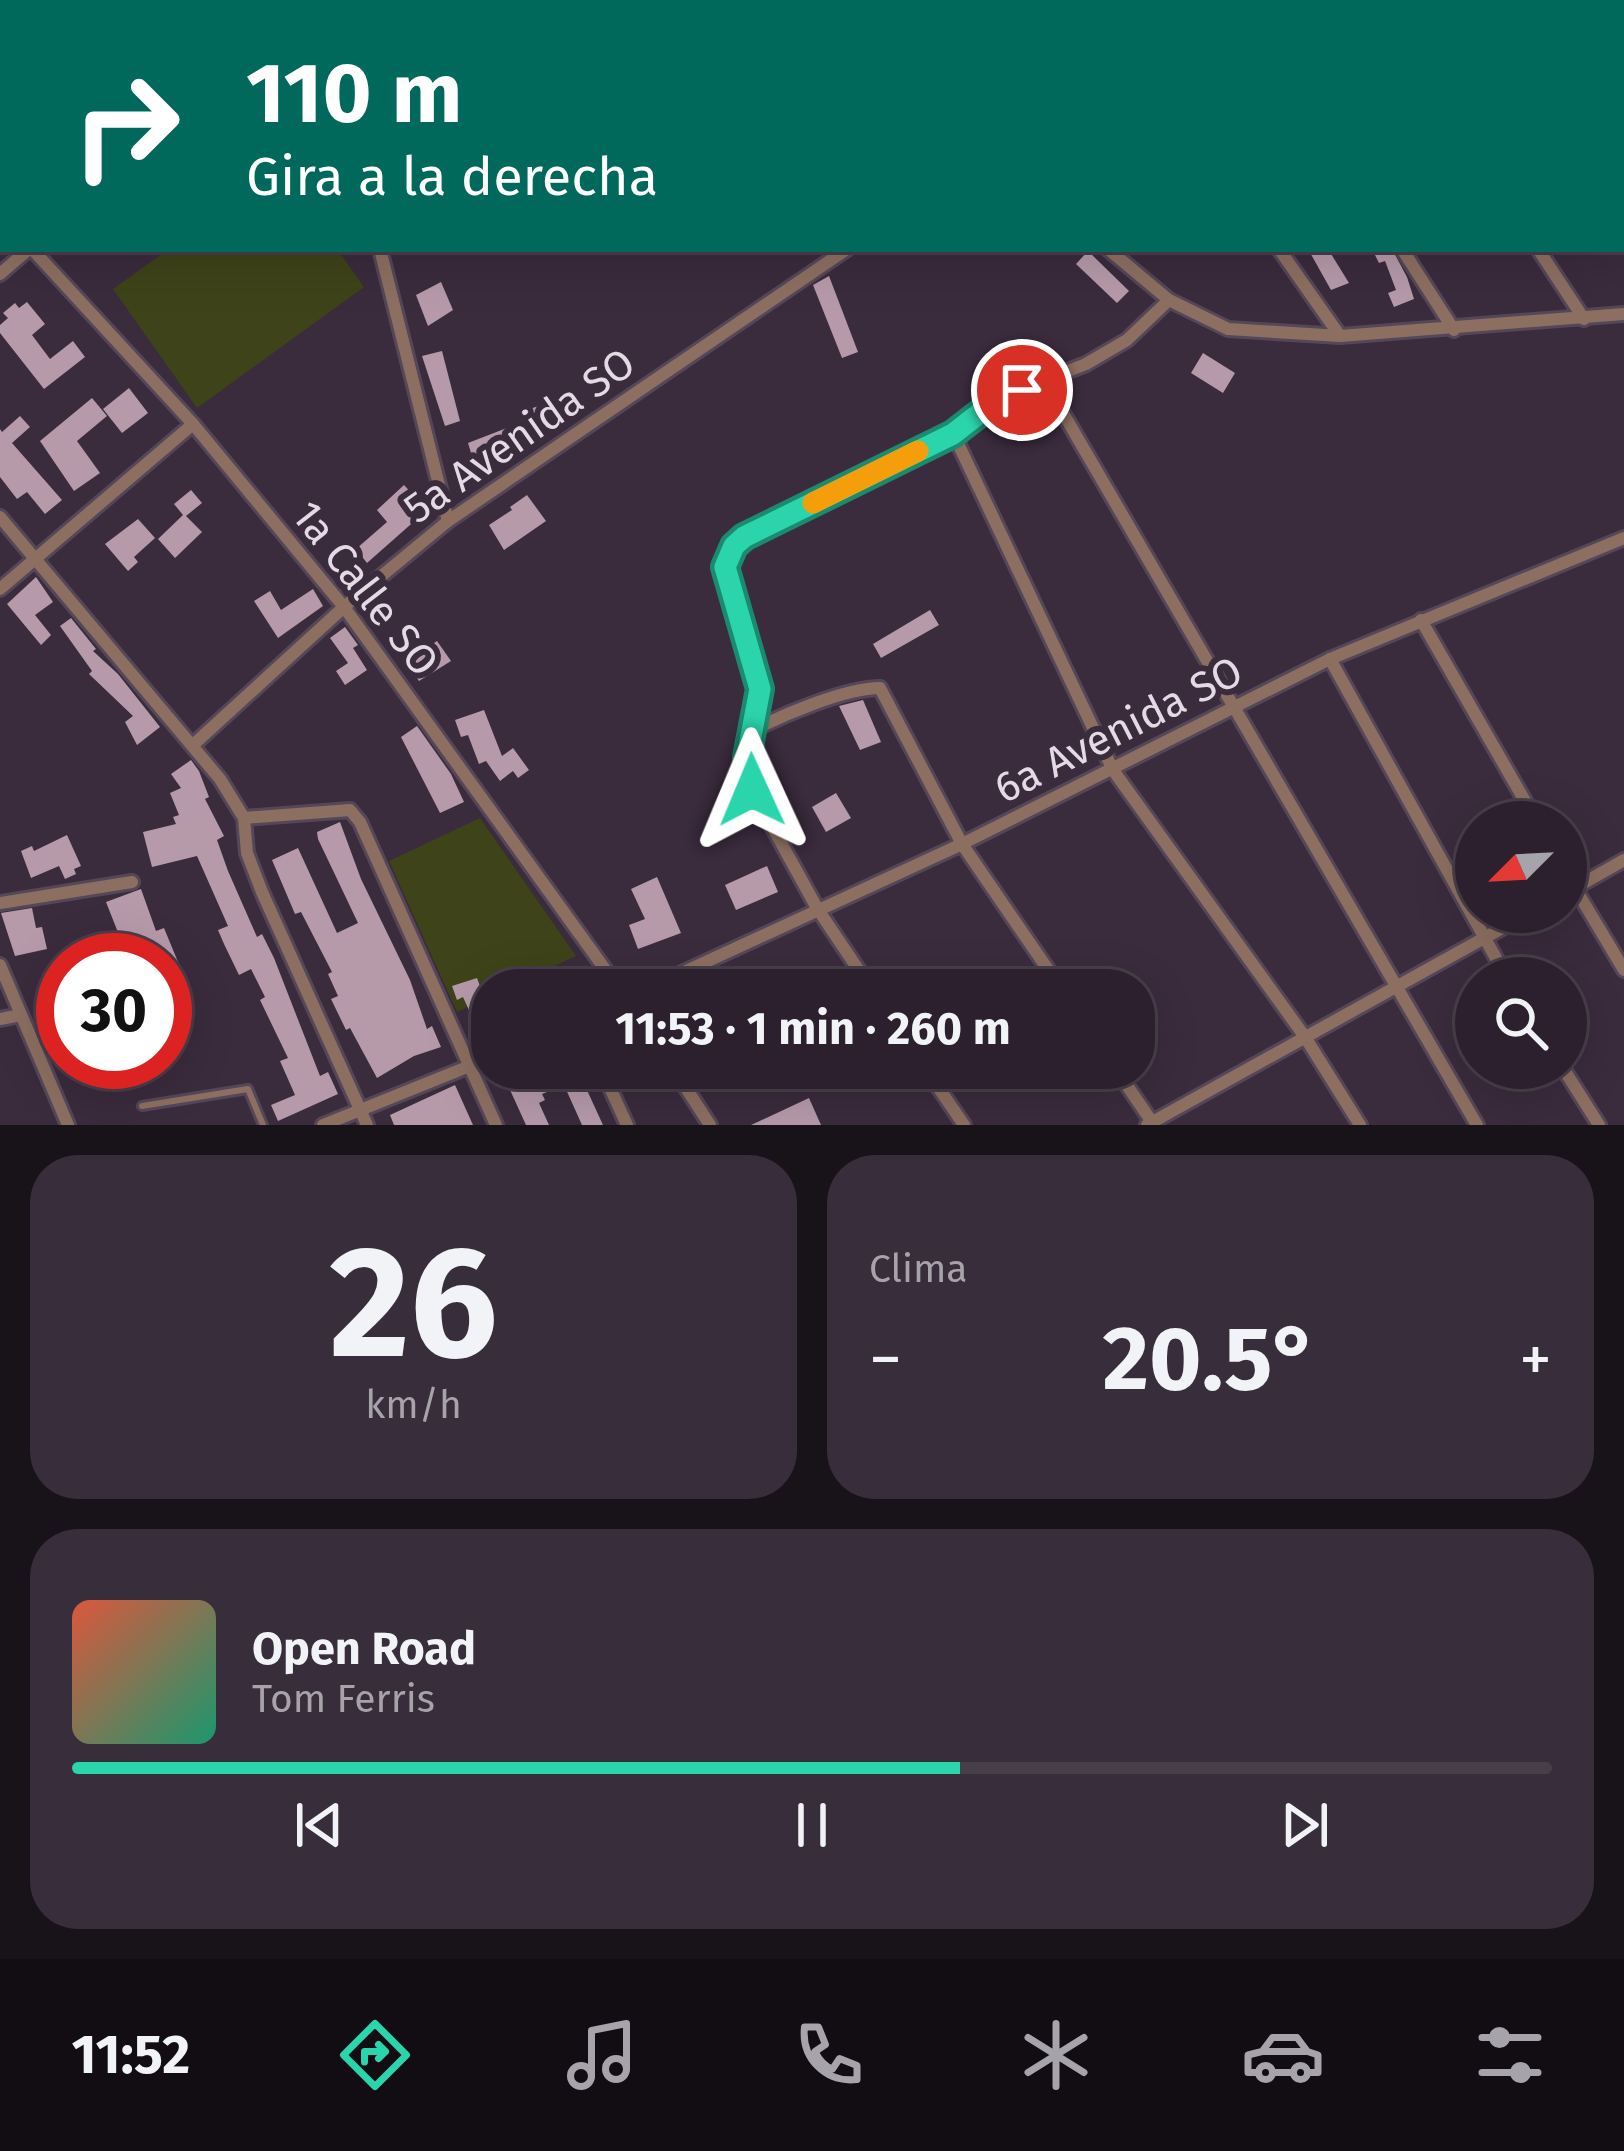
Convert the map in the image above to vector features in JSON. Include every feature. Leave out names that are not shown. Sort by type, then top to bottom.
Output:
[{"type":"street","points":[[0,274],[27,252]]},
{"type":"street","name":"1a Calle SO","points":[[34,252],[193,424],[344,607],[605,969]]},
{"type":"street","points":[[381,252],[448,521]]},
{"type":"street","name":"5a Avenida SO","points":[[193,745],[344,607],[448,521],[844,252]]},
{"type":"street","points":[[1112,252],[1168,300],[1228,329],[1340,336],[1624,314]]},
{"type":"street","points":[[1281,252],[1340,336]]},
{"type":"street","points":[[1404,252],[1454,330]]},
{"type":"street","points":[[1540,252],[1584,319]]},
{"type":"street","points":[[858,969],[817,908],[752,790],[747,757],[760,689],[725,567],[734,546],[953,434],[999,398],[1045,382],[1127,340],[1168,300]]},
{"type":"street","points":[[1045,382],[1477,1125]]},
{"type":"street","points":[[0,589],[193,424]]},
{"type":"street","points":[[953,434],[1113,770],[1305,1037],[1360,1125]]},
{"type":"street","points":[[0,518],[193,745],[244,818],[248,853],[262,892],[368,1125]]},
{"type":"street","name":"6a Avenida SO","points":[[689,969],[962,844],[1330,658],[1624,538]]},
{"type":"street","points":[[1421,620],[1525,801]]},
{"type":"street","points":[[1330,658],[1494,957]]},
{"type":"street","points":[[751,731],[863,688],[880,688],[962,844],[1048,969]]},
{"type":"street","points":[[244,818],[350,810],[369,834],[496,1125]]},
{"type":"street","points":[[1587,881],[1624,860]]},
{"type":"street","points":[[0,903],[132,881]]},
{"type":"street","points":[[1587,915],[1624,970]]},
{"type":"street","points":[[1128,1089],[1151,1124],[1494,933]]},
{"type":"street","points":[[0,965],[68,1125]]},
{"type":"street","points":[[0,1019],[21,1016]]},
{"type":"street","points":[[322,1125],[470,1066]]},
{"type":"street","points":[[611,1089],[627,1125]]},
{"type":"street","points":[[687,1089],[710,1125]]},
{"type":"street","points":[[940,1089],[964,1125]]},
{"type":"street","points":[[1576,1089],[1599,1125]]},
{"type":"lane","points":[[142,1106],[248,1089],[263,1125]]},
{"type":"green space","points":[[165,252],[339,252],[364,287],[197,408],[113,289]]},
{"type":"green space","points":[[480,818],[576,956],[548,969],[471,969],[471,1006],[457,1012],[389,861]]},
{"type":"building","points":[[1089,252],[1129,291],[1117,303],[1076,264]]},
{"type":"building","points":[[1310,252],[1330,252],[1349,283],[1331,290]]},
{"type":"building","points":[[1374,252],[1394,252],[1414,299],[1394,307],[1388,293],[1396,290],[1385,261],[1379,263]]},
{"type":"building","points":[[829,276],[858,352],[842,358],[813,285]]},
{"type":"building","points":[[441,282],[453,310],[428,326],[416,295]]},
{"type":"building","points":[[27,302],[45,324],[32,335],[50,359],[73,341],[85,357],[44,389],[0,333],[0,325],[8,318],[3,313],[15,303],[19,308]]},
{"type":"building","points":[[442,351],[460,421],[445,426],[422,356]]},
{"type":"building","points":[[1203,353],[1235,373],[1223,393],[1191,373]]},
{"type":"building","points":[[129,388],[148,413],[122,433],[103,409]]},
{"type":"building","points":[[92,398],[107,416],[77,441],[100,473],[74,491],[40,441]]},
{"type":"building","points":[[539,406],[549,439],[495,452],[498,462],[476,469],[468,443],[522,422],[519,412]]},
{"type":"building","points":[[20,416],[30,427],[12,443],[62,500],[45,514],[27,492],[17,499],[0,477],[0,429],[2,432]]},
{"type":"building","points":[[404,485],[427,510],[367,563],[356,549],[387,522],[377,510]]},
{"type":"building","points":[[191,490],[202,503],[186,516],[202,532],[175,558],[158,539],[183,515],[174,504]]},
{"type":"building","points":[[527,495],[546,521],[504,550],[489,525]]},
{"type":"building","points":[[138,519],[155,538],[134,557],[138,562],[128,571],[105,544]]},
{"type":"building","points":[[36,577],[53,602],[35,615],[51,635],[41,645],[7,604]]},
{"type":"building","points":[[313,589],[323,606],[278,638],[254,601],[270,591],[281,610]]},
{"type":"building","points":[[930,610],[939,625],[881,658],[873,644]]},
{"type":"building","points":[[71,618],[96,649],[93,651],[160,727],[137,745],[125,722],[133,716],[89,674],[92,671],[60,626]]},
{"type":"building","points":[[345,627],[367,670],[345,685],[336,671],[348,663],[330,638]]},
{"type":"building","points":[[437,641],[451,661],[419,681],[406,662]]},
{"type":"building","points":[[863,700],[881,742],[860,750],[839,706]]},
{"type":"building","points":[[484,710],[502,756],[513,748],[529,770],[518,778],[513,771],[500,781],[486,761],[479,764],[468,735],[461,737],[455,720]]},
{"type":"building","points":[[417,726],[451,774],[464,802],[440,813],[401,737]]},
{"type":"building","points":[[191,760],[224,836],[217,840],[257,937],[262,934],[274,958],[320,1076],[328,1072],[338,1094],[278,1121],[271,1105],[295,1095],[280,1061],[288,1058],[260,1000],[265,997],[251,969],[239,975],[224,944],[218,930],[228,926],[197,856],[152,867],[143,832],[176,824],[173,817],[179,815],[170,793],[181,788],[171,774]]},
{"type":"building","points":[[836,793],[851,818],[826,832],[812,807]]},
{"type":"building","points":[[340,822],[427,1029],[432,1026],[441,1047],[414,1056],[377,1078],[331,999],[338,996],[328,974],[332,972],[301,912],[295,914],[272,860],[298,848],[337,933],[358,923],[318,839],[317,832]]},
{"type":"building","points":[[67,835],[81,866],[74,869],[76,874],[65,879],[59,866],[31,878],[21,851],[32,846],[34,851]]},
{"type":"building","points":[[767,866],[778,892],[736,910],[725,885]]},
{"type":"building","points":[[657,877],[681,933],[638,949],[629,925],[645,919],[631,889]]},
{"type":"building","points":[[141,889],[156,931],[164,928],[166,933],[118,933],[106,902]]},
{"type":"building","points":[[32,908],[36,928],[42,927],[43,933],[36,933],[36,951],[15,956],[1,913]]},
{"type":"building","points":[[471,980],[471,1014],[463,997],[457,1000],[452,986]]},
{"type":"building","points":[[455,1085],[473,1125],[394,1125],[390,1115]]},
{"type":"building","points":[[510,1089],[554,1089],[542,1094],[545,1100],[539,1103],[549,1125],[526,1125]]},
{"type":"building","points":[[566,1089],[586,1089],[603,1125],[582,1125]]},
{"type":"building","points":[[809,1098],[821,1125],[751,1125]]},
{"type":"slow traffic","points":[[813,503],[918,451]]},
{"type":"route","points":[[752,790],[747,757],[760,689],[725,567],[734,546],[953,434],[999,398],[1022,390]]}]
